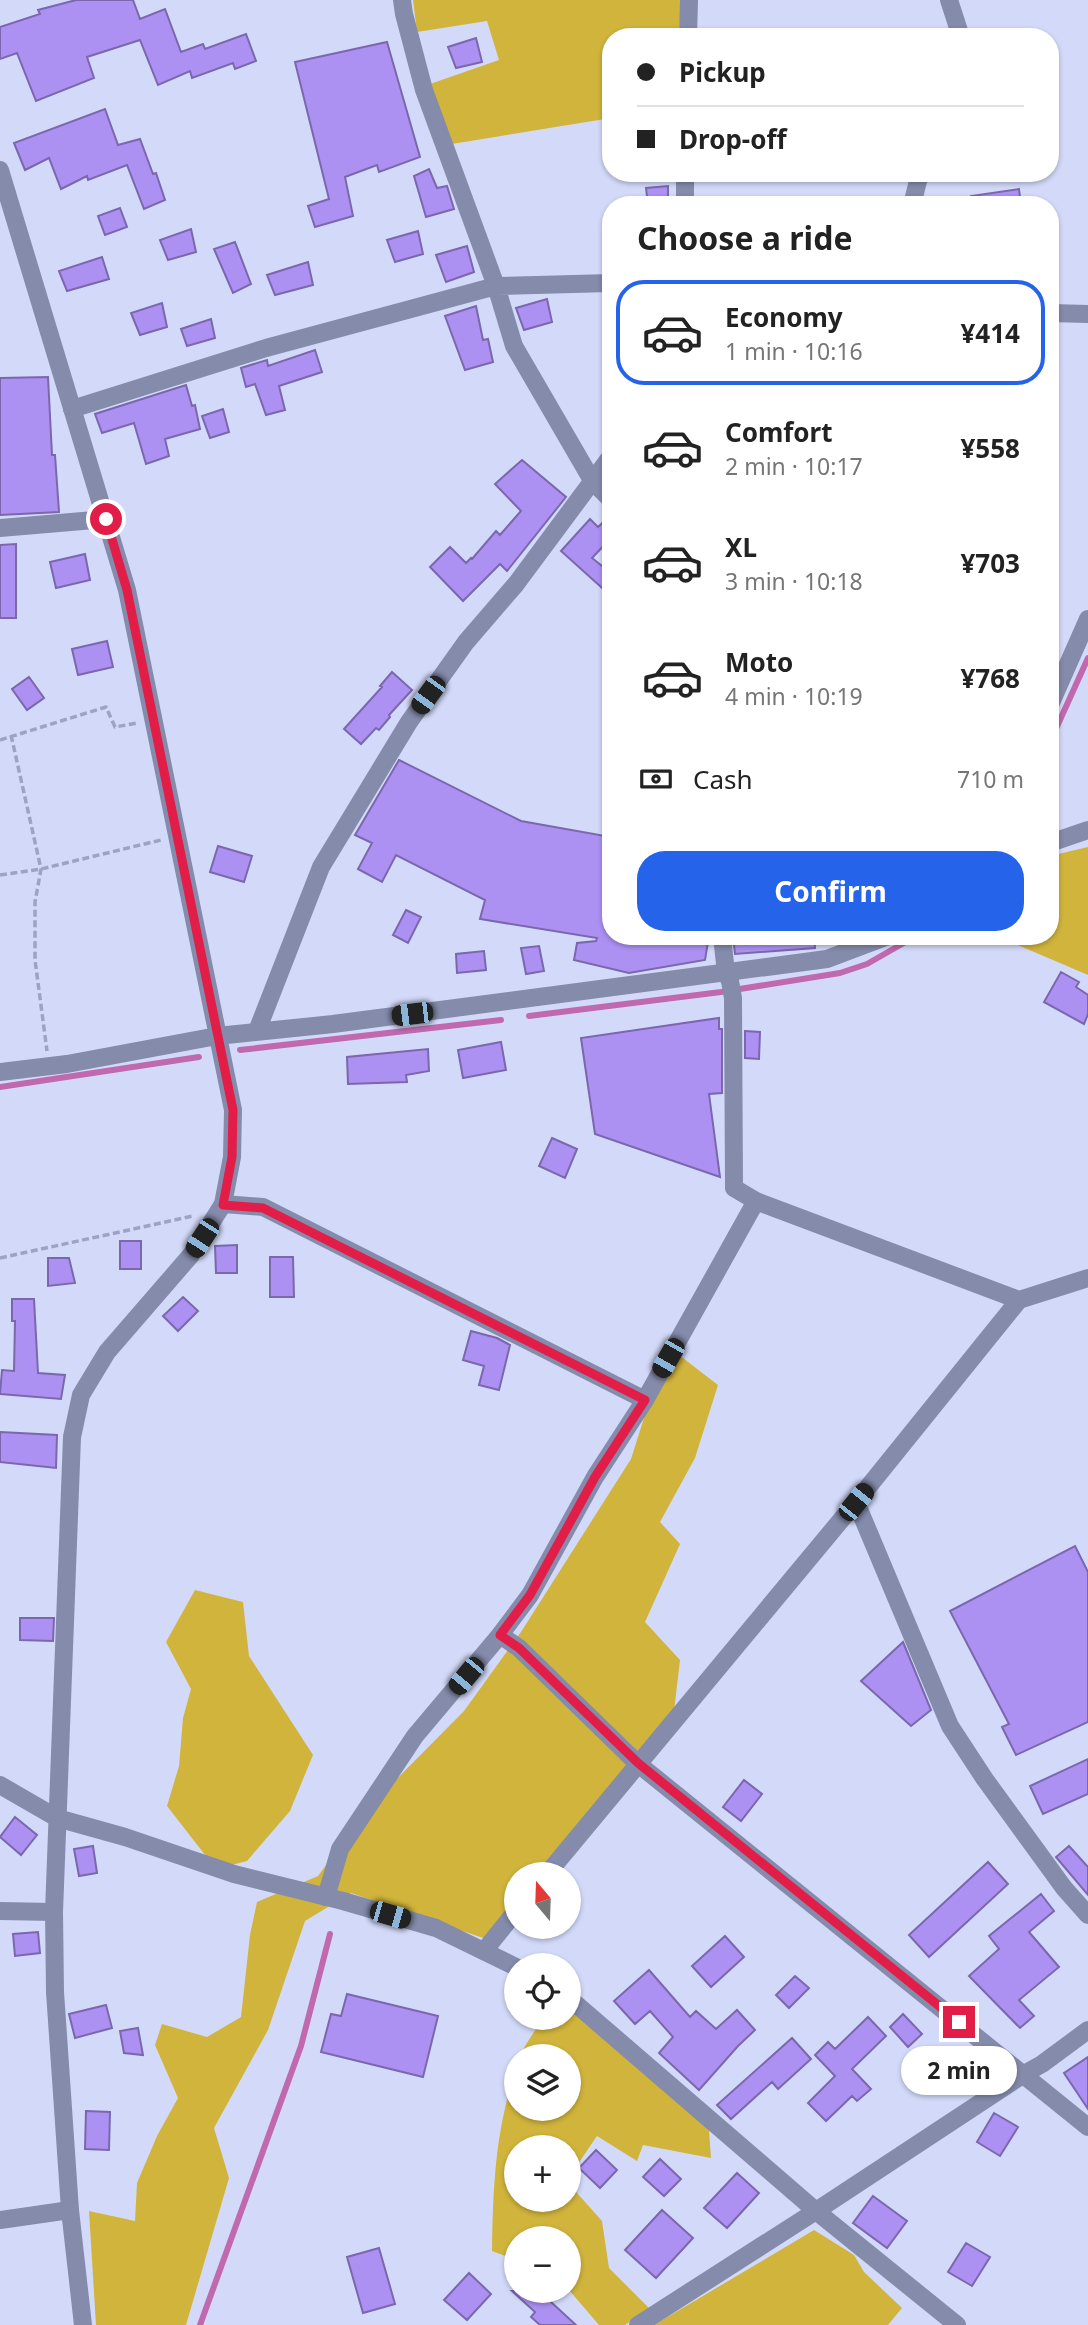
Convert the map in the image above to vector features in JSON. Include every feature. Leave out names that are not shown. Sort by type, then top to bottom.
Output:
[{"type":"street","points":[[402,0],[424,90],[496,286],[513,346],[593,482],[602,491]]},
{"type":"street","points":[[688,28],[689,0]]},
{"type":"street","points":[[949,0],[958,28]]},
{"type":"street","points":[[0,170],[127,590],[233,1110],[232,1157],[223,1205],[191,1255],[107,1352],[81,1395],[72,1437],[54,1912],[55,1992],[70,2210],[83,2325]]},
{"type":"street","points":[[72,409],[266,348],[496,286],[602,283]]},
{"type":"street","points":[[1059,313],[1088,314]]},
{"type":"street","points":[[257,1031],[321,867],[409,722],[466,642],[516,584],[602,469]]},
{"type":"street","points":[[0,528],[106,519]]},
{"type":"street","points":[[1059,685],[1088,619]]},
{"type":"street","points":[[1059,840],[1088,830]]},
{"type":"street","points":[[724,945],[730,984],[734,1188],[756,1201],[1019,1300]]},
{"type":"street","points":[[0,1072],[257,1031],[730,984],[827,959],[864,945]]},
{"type":"street","points":[[326,1897],[340,1849],[415,1736],[530,1595],[595,1477],[645,1400],[756,1201]]},
{"type":"street","points":[[223,1205],[263,1208],[645,1400]]},
{"type":"street","points":[[557,1862],[856,1502],[1019,1300],[1088,1278]]},
{"type":"street","points":[[856,1502],[950,1726],[984,1778],[1064,1888],[1088,1915]]},
{"type":"street","points":[[500,1635],[519,1648],[638,1763],[1088,2127]]},
{"type":"street","points":[[0,1784],[57,1818],[125,1837],[234,1874],[436,1928],[504,1960]]},
{"type":"street","points":[[0,1910],[54,1912]]},
{"type":"street","points":[[484,1951],[504,1926]]},
{"type":"street","points":[[581,2008],[816,2211],[957,2325]]},
{"type":"street","points":[[644,2324],[1042,2064],[1088,2030]]},
{"type":"street","points":[[0,2220],[70,2210]]},
{"type":"path","points":[[0,740],[106,707],[116,727],[153,721]]},
{"type":"path","points":[[11,735],[41,869],[35,902],[36,960],[49,1066]]},
{"type":"path","points":[[0,875],[41,869],[176,836]]},
{"type":"path","points":[[0,1258],[196,1216],[223,1205]]},
{"type":"shaded area","points":[[413,0],[681,0],[679,28],[602,28],[602,119],[452,144],[430,84],[499,60],[487,21],[417,32]]},
{"type":"shaded area","points":[[1088,847],[1088,975],[1018,945],[1059,945],[1059,854]]},
{"type":"shaded area","points":[[679,1355],[718,1385],[695,1458],[660,1522],[680,1544],[645,1622],[680,1660],[673,1720],[557,1862],[504,1862],[504,1926],[492,1941],[351,1893],[305,1921],[268,2030],[214,2128],[229,2178],[186,2325],[96,2325],[89,2211],[135,2221],[137,2183],[157,2136],[178,2098],[155,2045],[162,2024],[207,2037],[241,2017],[250,1935],[257,1902],[318,1876],[368,1808],[464,1711],[521,1632],[631,1459],[656,1380]]},
{"type":"shaded area","points":[[195,1590],[243,1602],[249,1656],[313,1755],[290,1811],[247,1861],[216,1869],[167,1806],[179,1766],[183,1718],[191,1689],[166,1642]]},
{"type":"shaded area","points":[[581,2017],[709,2130],[711,2158],[643,2145],[637,2161],[597,2136],[581,2159],[581,2135],[504,2135],[504,2212],[581,2212],[581,2197],[602,2221],[609,2268],[649,2308],[625,2325],[599,2325],[580,2303],[581,2226],[504,2226],[504,2256],[492,2251],[496,2160],[504,2115],[504,2121],[581,2121],[581,2044],[526,2044],[535,2030],[581,2030]]},
{"type":"shaded area","points":[[814,2230],[854,2255],[864,2272],[902,2308],[888,2325],[654,2325]]},
{"type":"building","points":[[76,0],[133,0],[140,19],[165,9],[181,52],[203,44],[205,49],[246,34],[256,61],[235,69],[233,63],[192,78],[190,71],[158,85],[140,40],[87,57],[94,78],[36,101],[17,53],[0,59],[0,27],[40,14],[38,10]]},
{"type":"building","points":[[476,38],[482,62],[456,68],[448,47]]},
{"type":"building","points":[[387,42],[420,157],[379,172],[377,165],[345,177],[353,216],[315,227],[308,206],[329,199],[295,62]]},
{"type":"building","points":[[105,109],[118,145],[140,139],[165,200],[144,209],[127,165],[88,180],[87,176],[61,189],[49,158],[25,170],[14,143]]},
{"type":"building","points":[[429,169],[437,188],[447,186],[454,209],[426,217],[414,176]]},
{"type":"building","points":[[668,186],[668,196],[647,196],[646,188]]},
{"type":"building","points":[[1019,189],[1020,196],[971,196]]},
{"type":"building","points":[[120,208],[127,227],[105,235],[98,216]]},
{"type":"building","points":[[191,229],[196,252],[168,260],[160,240]]},
{"type":"building","points":[[418,231],[423,254],[395,262],[387,240]]},
{"type":"building","points":[[235,242],[251,284],[233,293],[214,249]]},
{"type":"building","points":[[467,246],[474,272],[446,282],[436,255]]},
{"type":"building","points":[[102,257],[109,279],[67,291],[59,271]]},
{"type":"building","points":[[308,262],[313,285],[275,295],[267,275]]},
{"type":"building","points":[[547,299],[552,322],[524,330],[516,308]]},
{"type":"building","points":[[162,303],[167,327],[140,335],[131,313]]},
{"type":"building","points":[[476,306],[483,340],[488,339],[493,362],[465,370],[445,316]]},
{"type":"building","points":[[211,319],[215,338],[187,346],[181,329]]},
{"type":"building","points":[[315,350],[322,372],[279,386],[285,410],[266,415],[255,384],[246,387],[241,368],[267,360],[268,366]]},
{"type":"building","points":[[48,377],[52,455],[55,455],[59,512],[0,515],[0,378]]},
{"type":"building","points":[[186,385],[192,406],[195,405],[200,429],[165,439],[169,456],[146,464],[134,423],[102,433],[95,414]]},
{"type":"building","points":[[223,409],[229,432],[210,438],[202,416]]},
{"type":"building","points":[[522,460],[566,497],[507,571],[500,564],[463,601],[430,567],[450,547],[466,563],[496,531],[500,535],[521,511],[495,484]]},
{"type":"building","points":[[590,519],[598,527],[602,523],[602,547],[592,558],[602,566],[602,588],[561,551]]},
{"type":"building","points":[[16,544],[16,618],[0,618],[0,545]]},
{"type":"building","points":[[85,554],[90,580],[56,588],[50,562]]},
{"type":"building","points":[[107,641],[113,667],[78,675],[72,649]]},
{"type":"building","points":[[392,672],[412,690],[379,730],[376,728],[361,744],[344,729]]},
{"type":"building","points":[[29,677],[44,698],[27,710],[12,689]]},
{"type":"building","points":[[399,760],[521,821],[602,835],[602,945],[708,945],[705,960],[629,973],[574,960],[577,943],[596,941],[597,938],[480,919],[485,900],[396,855],[382,882],[358,869],[372,843],[355,835]]},
{"type":"building","points":[[218,846],[252,856],[244,882],[210,872]]},
{"type":"building","points":[[406,910],[421,917],[408,943],[393,935]]},
{"type":"building","points":[[734,945],[815,945],[815,948],[735,954]]},
{"type":"building","points":[[539,946],[544,971],[526,974],[521,948]]},
{"type":"building","points":[[484,951],[486,970],[457,973],[456,954]]},
{"type":"building","points":[[1061,972],[1079,982],[1076,987],[1088,995],[1088,1014],[1084,1024],[1044,1002]]},
{"type":"building","points":[[719,1018],[719,1029],[722,1029],[722,1093],[709,1094],[720,1177],[595,1134],[581,1038]]},
{"type":"building","points":[[745,1031],[760,1032],[759,1059],[745,1058]]},
{"type":"building","points":[[501,1042],[506,1070],[463,1078],[458,1050]]},
{"type":"building","points":[[428,1049],[429,1071],[406,1075],[407,1082],[348,1084],[347,1057]]},
{"type":"building","points":[[552,1138],[577,1149],[565,1178],[539,1166]]},
{"type":"building","points":[[120,1241],[141,1241],[141,1269],[120,1269]]},
{"type":"building","points":[[237,1245],[237,1273],[216,1273],[215,1246]]},
{"type":"building","points":[[270,1257],[293,1257],[294,1297],[270,1297]]},
{"type":"building","points":[[48,1258],[69,1258],[75,1283],[48,1286]]},
{"type":"building","points":[[183,1297],[198,1311],[178,1331],[163,1316]]},
{"type":"building","points":[[12,1299],[34,1299],[38,1373],[65,1375],[61,1399],[0,1394],[2,1370],[14,1371],[15,1321],[12,1321]]},
{"type":"building","points":[[471,1331],[497,1338],[510,1345],[499,1390],[479,1385],[484,1366],[463,1360]]},
{"type":"building","points":[[0,1432],[57,1435],[56,1468],[0,1462]]},
{"type":"building","points":[[1075,1546],[1088,1572],[1088,1722],[1016,1755],[1002,1727],[1009,1724],[950,1611]]},
{"type":"building","points":[[20,1618],[54,1618],[53,1641],[20,1640]]},
{"type":"building","points":[[903,1642],[931,1710],[911,1726],[861,1681]]},
{"type":"building","points":[[1088,1759],[1088,1794],[1043,1814],[1030,1786]]},
{"type":"building","points":[[744,1780],[762,1794],[741,1821],[723,1807]]},
{"type":"building","points":[[15,1817],[37,1835],[21,1855],[0,1837]]},
{"type":"building","points":[[93,1846],[97,1873],[79,1876],[74,1849]]},
{"type":"building","points":[[1069,1846],[1088,1867],[1088,1895],[1056,1857]]},
{"type":"building","points":[[988,1862],[1008,1884],[929,1957],[909,1935]]},
{"type":"building","points":[[1041,1894],[1054,1911],[1029,1932],[1059,1967],[1019,2000],[1034,2016],[1020,2028],[969,1976],[999,1949],[989,1936]]},
{"type":"building","points":[[38,1932],[40,1953],[15,1956],[13,1934]]},
{"type":"building","points":[[725,1936],[744,1957],[711,1987],[692,1966]]},
{"type":"building","points":[[649,1970],[690,2017],[696,2011],[716,2029],[737,2010],[755,2030],[699,2090],[659,2053],[673,2037],[650,2011],[635,2024],[614,2001]]},
{"type":"building","points":[[795,1976],[809,1988],[789,2008],[776,1995]]},
{"type":"building","points":[[347,1994],[438,2016],[423,2077],[321,2052],[331,2014],[341,2016]]},
{"type":"building","points":[[106,2005],[112,2028],[75,2038],[69,2014]]},
{"type":"building","points":[[903,2014],[922,2034],[908,2047],[890,2027]]},
{"type":"building","points":[[868,2017],[886,2036],[852,2069],[871,2089],[857,2101],[852,2096],[826,2121],[808,2103],[835,2076],[815,2055],[828,2042],[835,2049]]},
{"type":"building","points":[[138,2028],[143,2055],[124,2053],[120,2031]]},
{"type":"building","points":[[792,2038],[811,2059],[778,2089],[772,2082],[731,2119],[717,2105]]},
{"type":"building","points":[[1088,2057],[1088,2109],[1064,2073]]},
{"type":"building","points":[[86,2111],[110,2112],[109,2150],[85,2149]]},
{"type":"building","points":[[994,2113],[1018,2127],[1000,2156],[977,2142]]},
{"type":"building","points":[[596,2150],[617,2170],[600,2188],[581,2170],[581,2166]]},
{"type":"building","points":[[660,2159],[681,2179],[664,2196],[643,2177]]},
{"type":"building","points":[[737,2173],[759,2193],[727,2228],[704,2208]]},
{"type":"building","points":[[873,2196],[907,2221],[887,2248],[853,2223]]},
{"type":"building","points":[[662,2210],[693,2238],[656,2278],[625,2250]]},
{"type":"building","points":[[966,2243],[990,2257],[972,2286],[948,2272]]},
{"type":"building","points":[[379,2248],[395,2304],[363,2313],[347,2257]]},
{"type":"building","points":[[469,2273],[491,2294],[467,2320],[444,2300]]},
{"type":"building","points":[[525,2303],[552,2303],[576,2325],[540,2325],[531,2317],[535,2312]]},
{"type":"waterway","points":[[1059,722],[1088,658]]},
{"type":"waterway","points":[[529,1016],[721,992],[840,973],[867,964],[900,945]]},
{"type":"waterway","points":[[240,1050],[501,1020]]},
{"type":"waterway","points":[[0,1087],[199,1057]]},
{"type":"waterway","points":[[200,2325],[301,2046],[330,1934]]},
{"type":"route","points":[[106,519],[127,590],[233,1110],[232,1157],[223,1205],[263,1208],[645,1400],[595,1477],[530,1595],[500,1635],[519,1648],[638,1763],[959,2022]]}]
